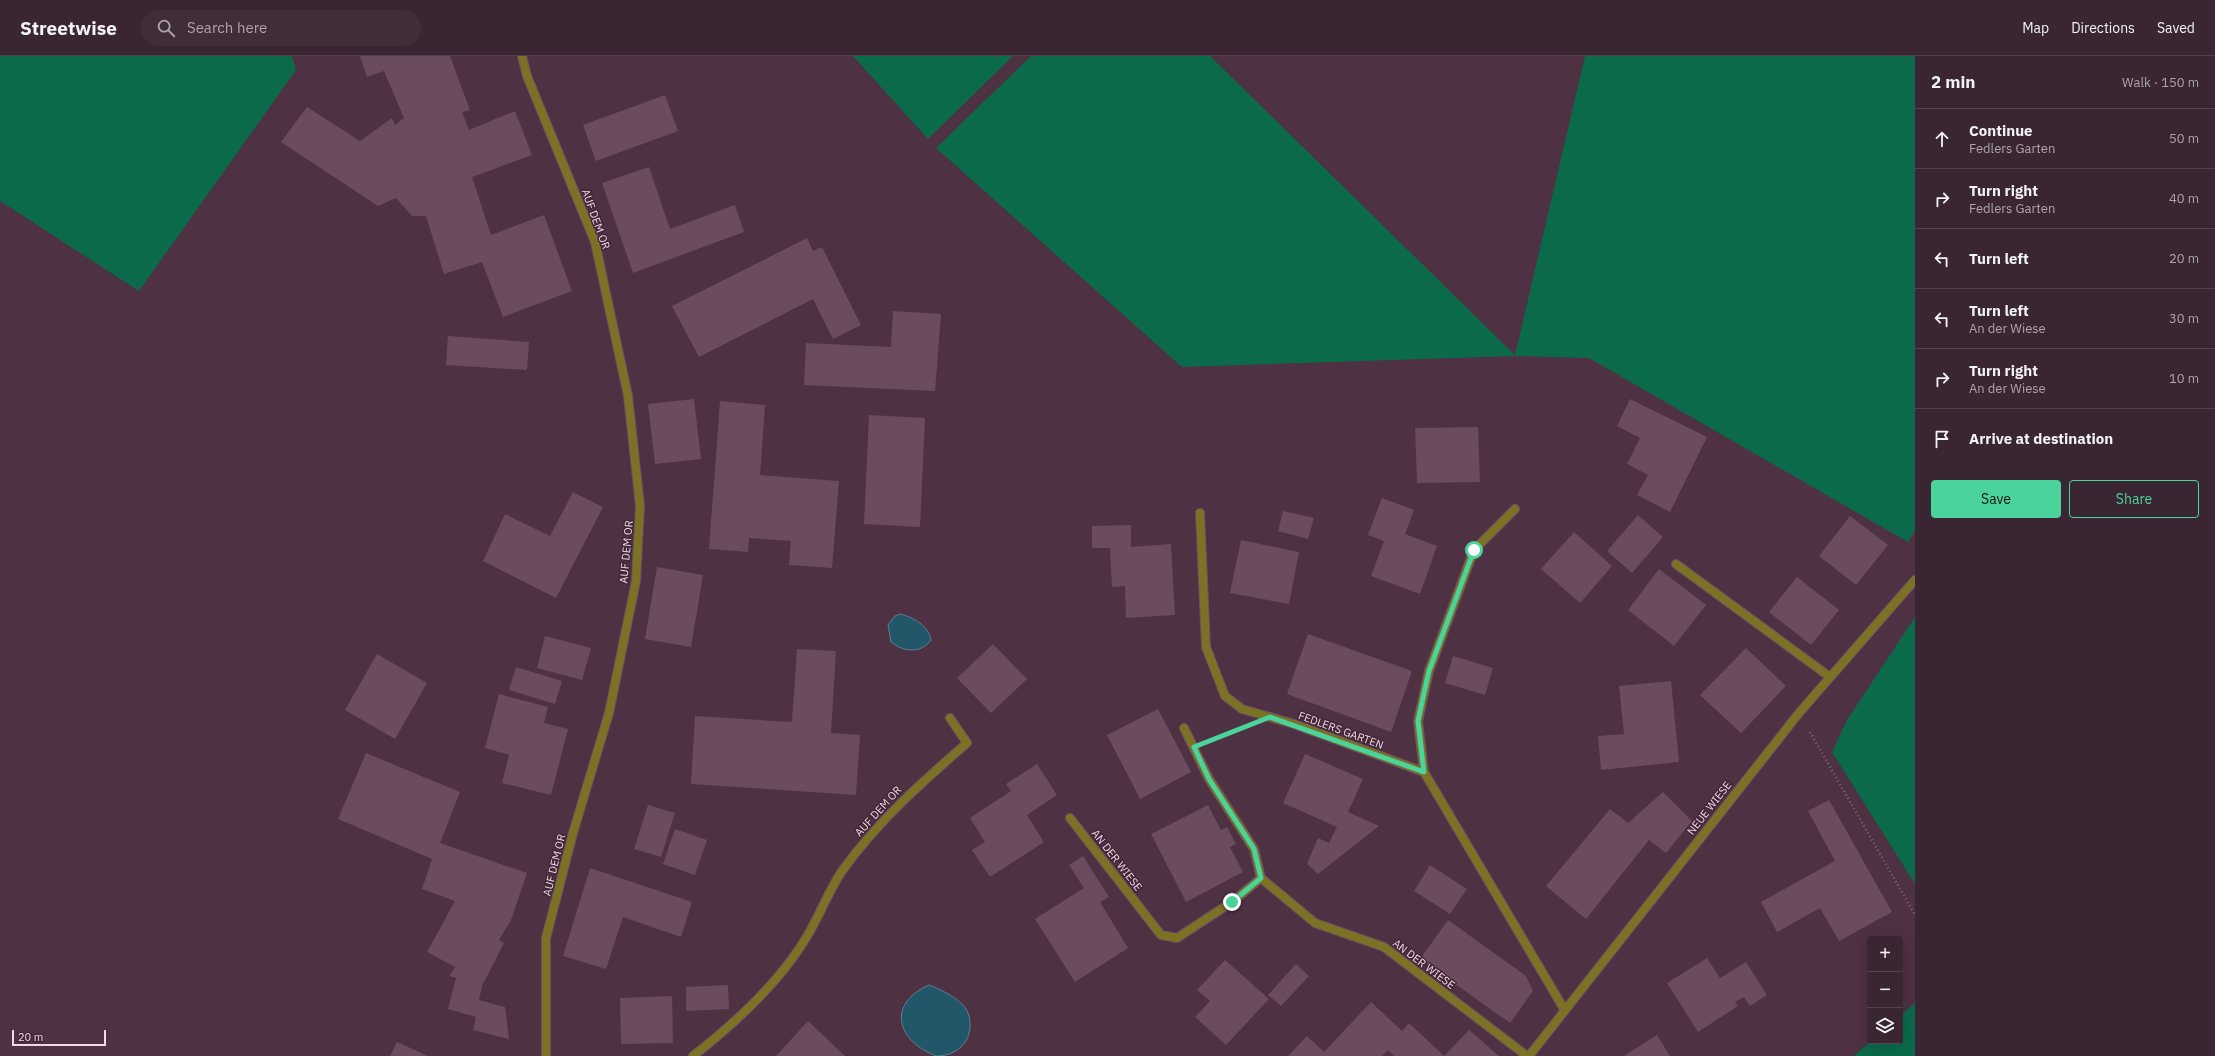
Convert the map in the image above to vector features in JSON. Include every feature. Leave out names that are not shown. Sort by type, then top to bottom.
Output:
[{"type":"street","name":"AUF DEM OR","points":[[522,56],[527,76],[594,242],[628,396],[640,506],[636,581],[610,713],[573,833],[546,938],[546,1056]]},
{"type":"street","points":[[1515,509],[1474,550],[1429,671],[1418,721],[1424,772],[1564,1009]]},
{"type":"street","name":"FEDLERS GARTEN","points":[[1200,513],[1206,647],[1225,696],[1242,709],[1270,717],[1424,772]]},
{"type":"street","points":[[1676,564],[1830,677]]},
{"type":"street","name":"NEUE WIESE","points":[[1528,1056],[1799,713],[1915,580]]},
{"type":"street","name":"AUF DEM OR","points":[[693,1056],[764,994],[805,939],[841,873],[868,837],[906,796],[967,743],[950,718]]},
{"type":"street","points":[[1184,728],[1209,779],[1254,849],[1261,878]]},
{"type":"street","name":"AN DER WIESE","points":[[1070,818],[1161,935],[1177,938],[1232,902],[1261,878],[1316,923],[1384,947],[1528,1056]]},
{"type":"path","points":[[1799,713],[1915,915]]},
{"type":"path","points":[[1194,747],[1270,717]]},
{"type":"green space","points":[[0,56],[292,56],[296,70],[139,291],[0,201]]},
{"type":"green space","points":[[853,56],[1013,56],[928,139]]},
{"type":"green space","points":[[1031,56],[1210,56],[1515,355],[1585,56],[1915,56],[1915,531],[1908,542],[1589,358],[1516,356],[1182,367],[936,148]]},
{"type":"green space","points":[[1915,617],[1915,884],[1832,752],[1847,720]]},
{"type":"green space","points":[[1915,1003],[1915,1056],[1854,1056],[1868,1044],[1903,1044],[1903,1013]]},
{"type":"water","points":[[900,614],[910,617],[924,626],[930,635],[931,640],[927,645],[922,648],[912,650],[901,648],[891,642],[888,625],[895,616]]},
{"type":"water","points":[[929,985],[953,997],[963,1006],[969,1016],[970,1031],[968,1037],[964,1044],[953,1053],[936,1056],[912,1041],[905,1032],[902,1022],[902,1012],[906,1002],[915,993]]},
{"type":"building","points":[[360,56],[450,56],[470,110],[462,112],[469,130],[515,111],[532,155],[472,177],[491,235],[544,215],[572,291],[503,317],[482,262],[444,274],[426,216],[412,216],[396,198],[378,206],[281,142],[307,107],[360,141],[392,118],[395,125],[404,118],[384,71],[367,77]]},
{"type":"building","points":[[665,95],[678,131],[596,161],[583,125]]},
{"type":"building","points":[[649,167],[670,229],[735,205],[744,232],[633,273],[602,183]]},
{"type":"building","points":[[807,238],[813,251],[822,247],[861,325],[833,339],[813,299],[699,357],[672,306]]},
{"type":"building","points":[[893,311],[941,314],[935,391],[804,385],[806,343],[891,347]]},
{"type":"building","points":[[448,336],[529,342],[527,370],[446,365]]},
{"type":"building","points":[[694,399],[701,459],[655,464],[648,404]]},
{"type":"building","points":[[1630,399],[1707,437],[1670,512],[1637,495],[1648,475],[1627,464],[1640,438],[1617,426]]},
{"type":"building","points":[[720,401],[765,405],[760,475],[839,481],[832,568],[789,565],[791,541],[749,538],[748,552],[709,549]]},
{"type":"building","points":[[869,415],[925,418],[920,527],[864,524]]},
{"type":"building","points":[[1478,427],[1480,482],[1417,483],[1415,428]]},
{"type":"building","points":[[573,492],[603,507],[556,598],[483,561],[505,514],[550,536]]},
{"type":"building","points":[[1382,498],[1414,510],[1405,534],[1437,546],[1420,594],[1371,576],[1384,541],[1368,535]]},
{"type":"building","points":[[1283,511],[1314,518],[1308,539],[1278,531]]},
{"type":"building","points":[[1638,515],[1663,537],[1632,573],[1607,551]]},
{"type":"building","points":[[1850,516],[1888,545],[1856,585],[1819,556]]},
{"type":"building","points":[[1131,525],[1131,547],[1171,544],[1175,615],[1126,618],[1125,586],[1112,587],[1110,548],[1092,548],[1092,526]]},
{"type":"building","points":[[1574,532],[1612,566],[1580,603],[1541,569]]},
{"type":"building","points":[[1241,540],[1299,552],[1289,604],[1230,593]]},
{"type":"building","points":[[657,567],[703,575],[691,647],[645,639]]},
{"type":"building","points":[[1659,569],[1706,605],[1674,646],[1628,610]]},
{"type":"building","points":[[1797,577],[1839,610],[1811,645],[1769,612]]},
{"type":"building","points":[[1308,634],[1412,671],[1391,732],[1287,694]]},
{"type":"building","points":[[545,636],[591,648],[582,680],[537,668]]},
{"type":"building","points":[[993,644],[1027,679],[991,713],[957,678]]},
{"type":"building","points":[[1746,648],[1786,686],[1741,733],[1700,695]]},
{"type":"building","points":[[797,649],[836,651],[831,733],[860,735],[856,795],[691,784],[695,716],[792,722]]},
{"type":"building","points":[[377,654],[427,683],[395,739],[345,710]]},
{"type":"building","points":[[1453,656],[1493,668],[1485,695],[1445,683]]},
{"type":"building","points":[[516,667],[562,681],[555,704],[509,690]]},
{"type":"building","points":[[1671,681],[1679,762],[1601,770],[1598,736],[1624,734],[1619,686]]},
{"type":"building","points":[[499,694],[548,707],[544,723],[568,729],[551,795],[502,783],[509,755],[485,748]]},
{"type":"building","points":[[1158,709],[1191,772],[1140,799],[1107,735]]},
{"type":"building","points":[[366,753],[460,792],[440,843],[527,873],[511,920],[499,940],[504,943],[482,986],[479,1000],[505,1007],[509,1039],[473,1030],[476,1017],[448,1009],[456,978],[449,976],[455,967],[427,952],[455,901],[422,889],[432,859],[338,819]]},
{"type":"building","points":[[1305,754],[1363,779],[1348,812],[1379,826],[1318,874],[1307,864],[1318,838],[1329,843],[1337,827],[1283,803]]},
{"type":"building","points":[[1037,764],[1057,795],[1027,815],[1044,842],[990,877],[972,850],[985,842],[970,818],[1011,791],[1006,784]]},
{"type":"building","points":[[1663,792],[1692,821],[1666,853],[1649,840],[1586,919],[1546,886],[1610,809],[1628,823]]},
{"type":"building","points":[[1829,800],[1892,912],[1839,941],[1820,908],[1777,932],[1761,902],[1835,861],[1808,811]]},
{"type":"building","points":[[648,805],[675,813],[661,857],[634,849]]},
{"type":"building","points":[[1208,805],[1221,830],[1227,827],[1236,844],[1230,847],[1243,872],[1186,902],[1151,834]]},
{"type":"building","points":[[675,829],[707,840],[695,875],[663,864]]},
{"type":"building","points":[[1083,856],[1109,897],[1100,902],[1128,948],[1075,982],[1035,919],[1084,888],[1069,865]]},
{"type":"building","points":[[1430,865],[1467,889],[1450,914],[1414,891]]},
{"type":"building","points":[[590,868],[692,902],[681,937],[623,917],[606,969],[563,956]]},
{"type":"building","points":[[1448,920],[1526,976],[1533,991],[1510,1023],[1420,959]]},
{"type":"building","points":[[1707,958],[1720,978],[1746,962],[1767,995],[1750,1006],[1744,997],[1735,1002],[1738,1006],[1698,1032],[1667,983]]},
{"type":"building","points":[[1225,960],[1269,999],[1226,1045],[1195,1017],[1210,1001],[1197,990]]},
{"type":"building","points":[[1296,964],[1309,976],[1281,1006],[1268,995]]},
{"type":"building","points":[[728,985],[729,1009],[686,1011],[686,987]]},
{"type":"building","points":[[672,996],[673,1043],[621,1044],[620,998]]},
{"type":"building","points":[[1371,1002],[1402,1031],[1409,1023],[1444,1056],[1394,1056],[1388,1050],[1382,1056],[1288,1056],[1307,1036],[1324,1052]]},
{"type":"building","points":[[808,1021],[845,1056],[776,1056]]},
{"type":"building","points":[[1469,1030],[1499,1056],[1444,1056]]},
{"type":"building","points":[[1657,1035],[1670,1056],[1624,1056]]},
{"type":"building","points":[[397,1042],[428,1056],[390,1056]]},
{"type":"route","points":[[1232,902],[1261,878],[1254,849],[1209,779],[1194,747],[1270,717],[1294,724],[1424,772],[1418,721],[1424,693],[1429,671],[1474,550]]}]
